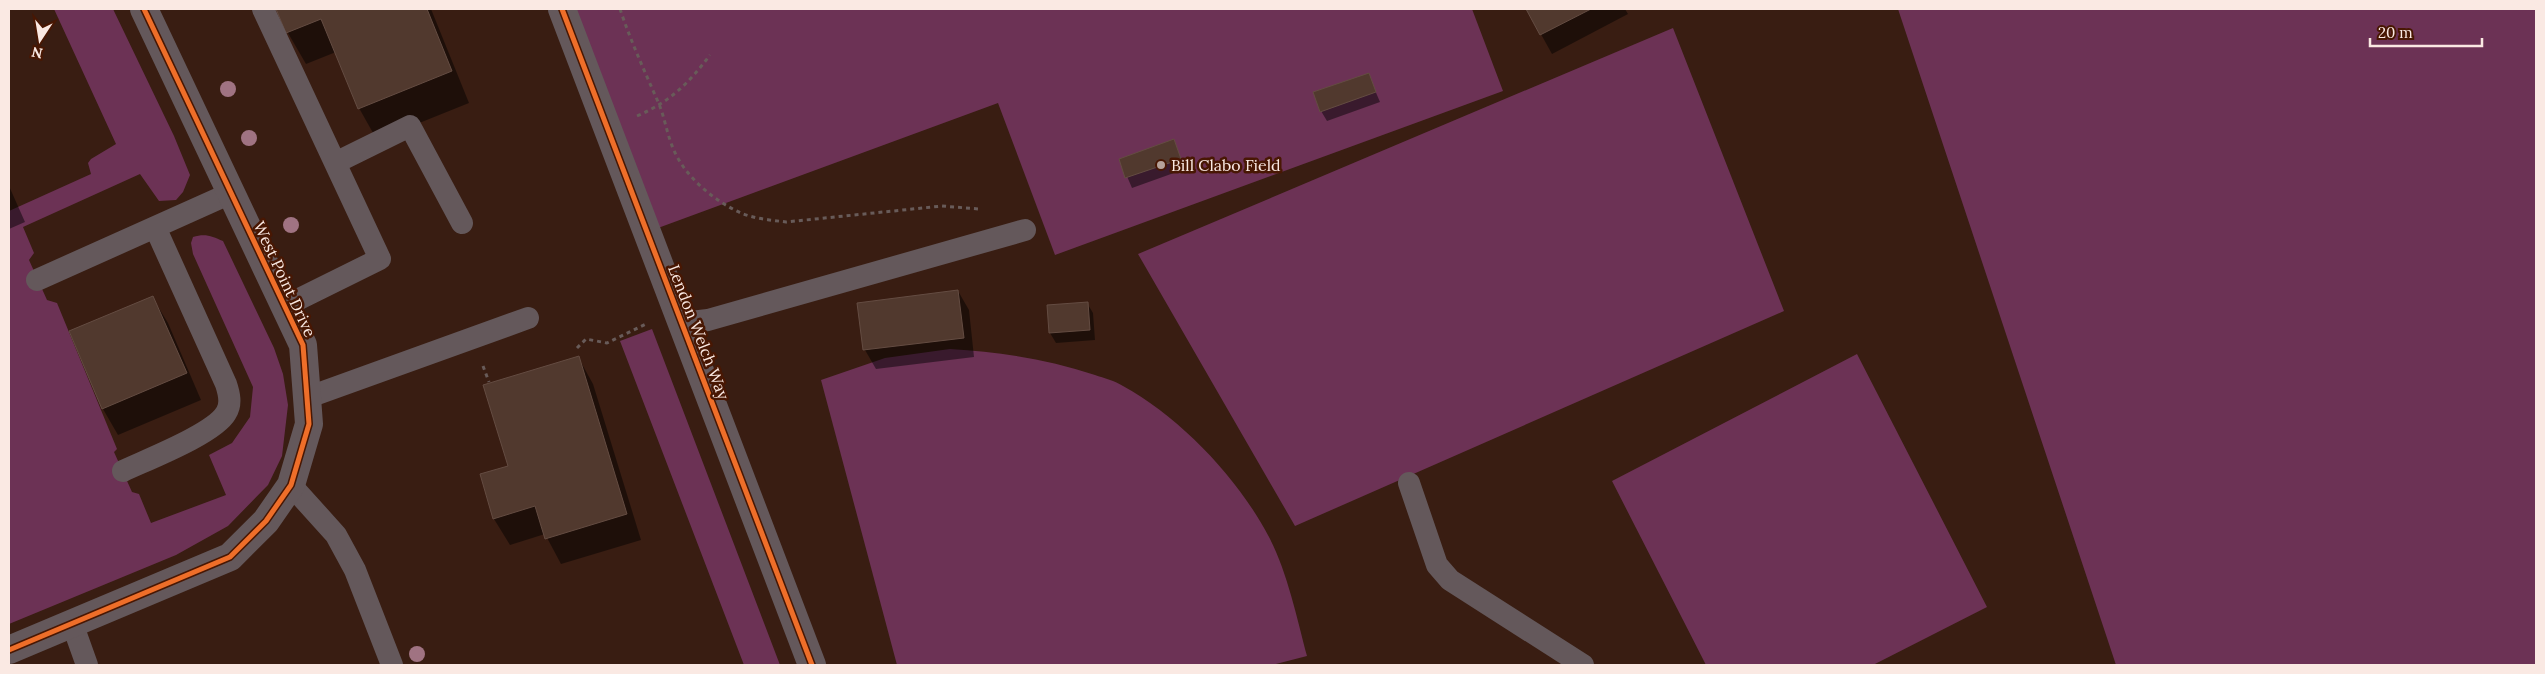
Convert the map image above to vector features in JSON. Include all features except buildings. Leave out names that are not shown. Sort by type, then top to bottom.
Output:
[{"type":"street","name":"West Point Drive","points":[[9,650],[230,557],[266,521],[291,485],[310,424],[303,345],[144,9]]},
{"type":"street","name":"Lendon Welch Way","points":[[562,9],[812,665]]},
{"type":"lane","points":[[263,9],[380,259],[285,306]]},
{"type":"lane","points":[[335,163],[410,126],[462,223]]},
{"type":"lane","points":[[37,280],[231,193]]},
{"type":"lane","points":[[123,471],[208,430],[227,413],[229,404],[230,394],[226,384],[155,227]]},
{"type":"lane","points":[[682,323],[708,320],[1025,230]]},
{"type":"lane","points":[[309,397],[528,318]]},
{"type":"lane","points":[[1409,483],[1437,565],[1450,580],[1583,665]]},
{"type":"lane","points":[[291,485],[336,535],[355,570],[392,665]]},
{"type":"lane","points":[[72,624],[87,665]]},
{"type":"path","points":[[620,9],[634,51],[659,106],[672,148],[682,166],[709,193],[741,213],[764,220],[786,222],[942,206],[980,209]]},
{"type":"path","points":[[632,119],[659,106],[689,83],[710,55]]},
{"type":"path","points":[[577,348],[586,339],[607,343],[645,324],[682,323]]},
{"type":"shaded area","points":[[54,9],[113,9],[174,136],[190,175],[183,192],[176,200],[159,201],[140,174],[23,227],[34,253],[29,260],[47,300],[57,303],[117,449],[114,452],[132,492],[139,494],[151,523],[226,495],[209,455],[232,443],[250,417],[253,387],[193,254],[191,243],[193,237],[201,235],[223,241],[274,348],[283,374],[288,405],[282,456],[268,485],[228,526],[176,555],[9,624],[9,211],[91,174],[88,163],[91,159],[116,144]]},
{"type":"shaded area","name":"Bill Clabo Field","points":[[576,9],[1472,9],[1503,91],[1055,255],[998,103],[658,228]]},
{"type":"shaded area","points":[[1898,9],[2536,9],[2536,665],[2116,665]]},
{"type":"shaded area","points":[[1673,28],[1784,311],[1295,526],[1138,254]]},
{"type":"shaded area","points":[[652,329],[780,665],[744,665],[620,341]]},
{"type":"shaded area","points":[[950,349],[1005,354],[1041,361],[1077,369],[1109,380],[1120,384],[1145,399],[1187,432],[1206,451],[1241,493],[1269,537],[1286,580],[1307,656],[1272,665],[897,665],[821,380],[885,358]]},
{"type":"shaded area","points":[[1857,354],[1987,607],[1873,665],[1706,665],[1612,481]]},
{"type":"cycle path","points":[[9,650],[230,557],[266,521],[291,485],[309,424],[303,345],[144,9]]},
{"type":"cycle path","points":[[562,9],[812,665]]},
{"type":"place","name":"Bill Clabo Field","points":[[1161,165]]}]
